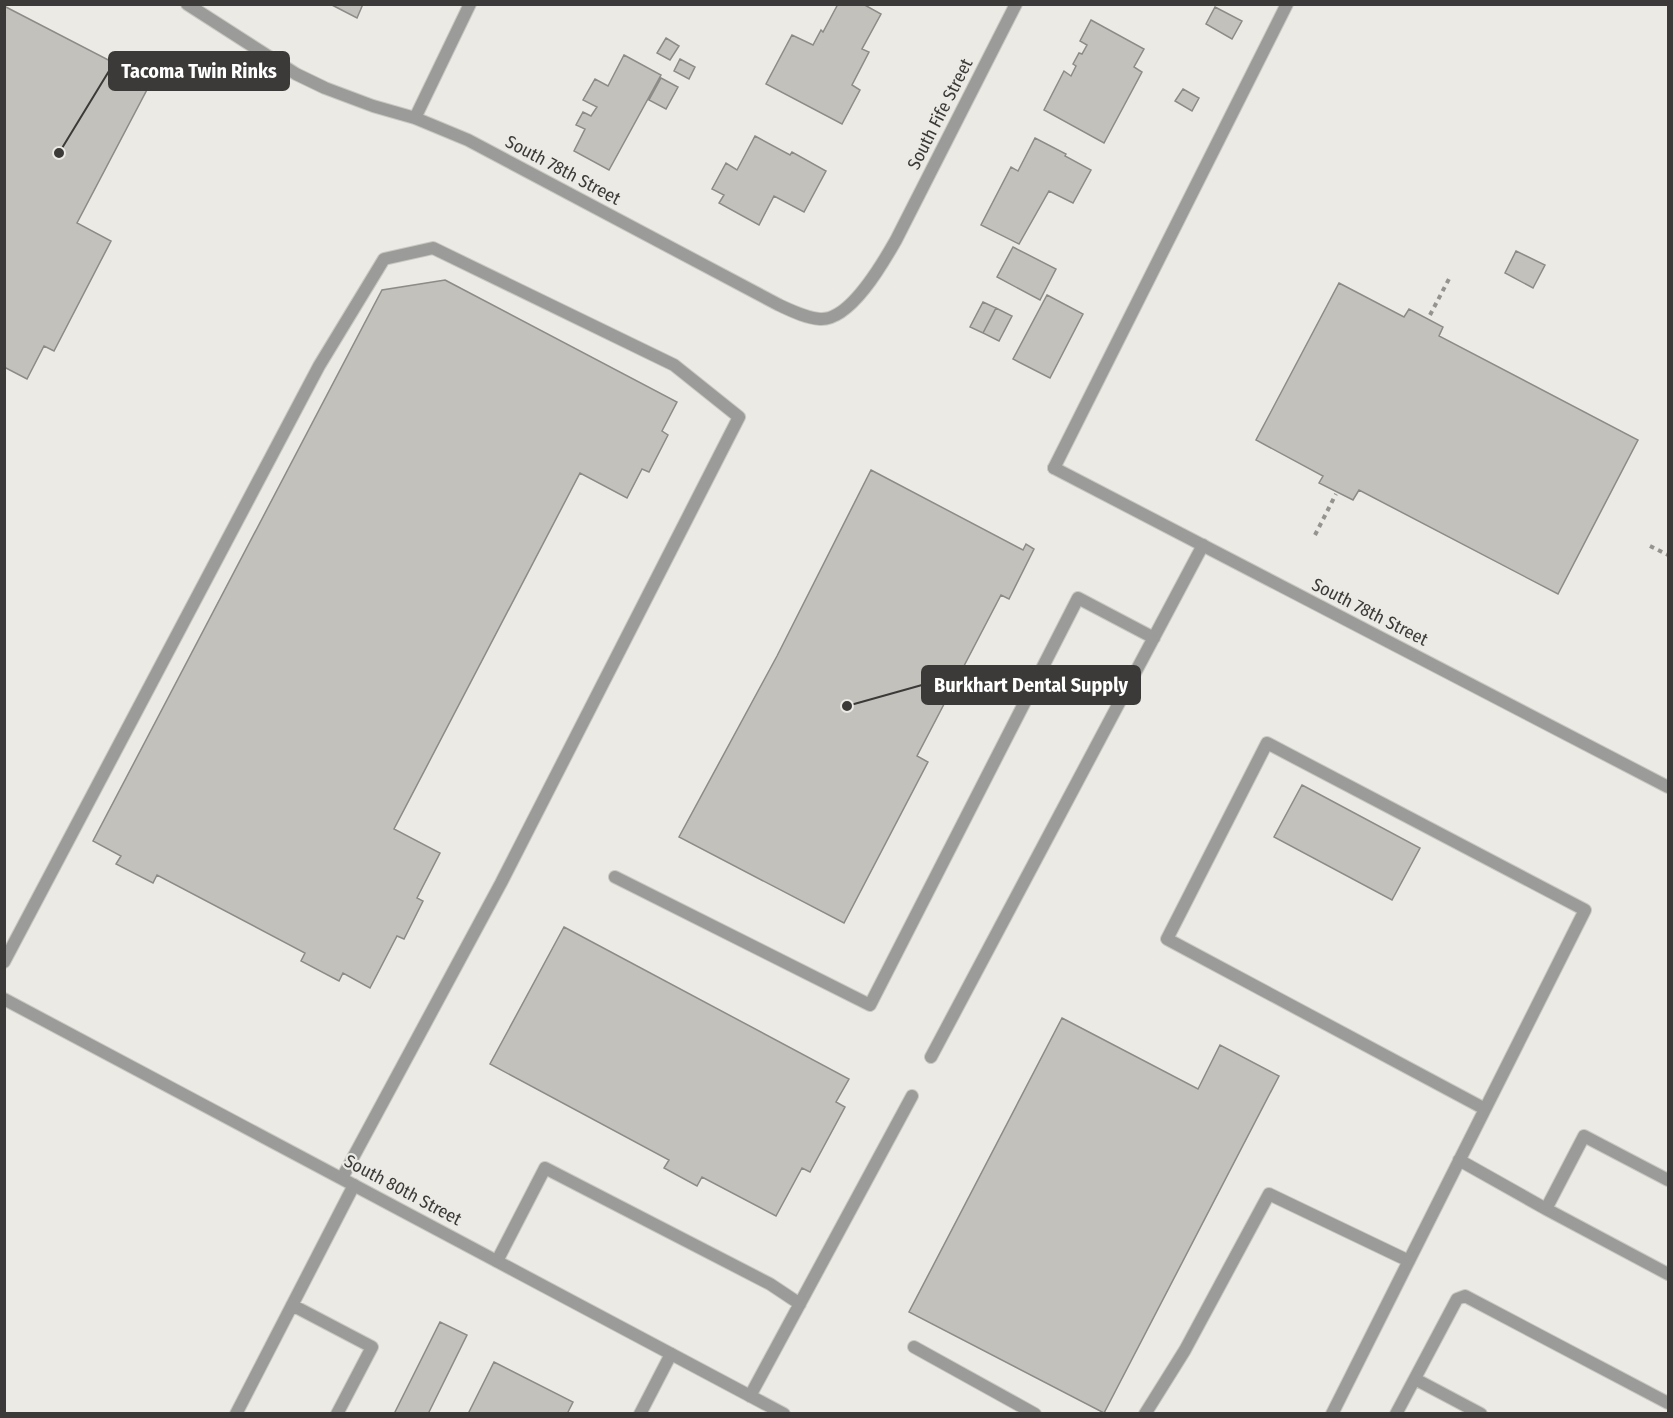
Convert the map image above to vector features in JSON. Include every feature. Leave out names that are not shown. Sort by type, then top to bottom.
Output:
[{"type":"street","name":"South 78th Street","points":[[187,4],[296,74],[326,88],[373,106],[415,118],[468,140],[779,305],[812,318],[828,319],[848,307],[873,277],[896,240]]},
{"type":"street","points":[[415,118],[470,4]]},
{"type":"street","name":"South Fife Street","points":[[896,240],[1016,4]]},
{"type":"street","name":"South 78th Street","points":[[1287,4],[1054,468],[1668,788]]},
{"type":"street","points":[[4,962],[319,366],[384,259],[433,248],[674,365],[739,417],[501,883],[342,1178]]},
{"type":"street","points":[[931,1057],[1203,545]]},
{"type":"street","points":[[615,876],[870,1005],[1078,598],[1154,638]]},
{"type":"street","points":[[1332,1413],[1408,1261],[1485,1109],[1585,910],[1267,744],[1167,939],[1485,1109]]},
{"type":"street","name":"South 80th Street","points":[[4,999],[784,1413]]},
{"type":"street","points":[[750,1396],[912,1096]]},
{"type":"street","points":[[1546,1209],[1584,1136],[1668,1180]]},
{"type":"street","points":[[1459,1160],[1668,1274]]},
{"type":"street","points":[[497,1261],[545,1168],[770,1284],[800,1304]]},
{"type":"street","points":[[236,1413],[354,1185]]},
{"type":"street","points":[[1145,1413],[1185,1350],[1269,1194],[1408,1261]]},
{"type":"street","points":[[1396,1413],[1457,1299],[1465,1296],[1668,1403]]},
{"type":"street","points":[[292,1305],[372,1347],[337,1413]]},
{"type":"street","points":[[914,1347],[1035,1413]]},
{"type":"street","points":[[640,1413],[671,1354]]},
{"type":"street","points":[[1415,1379],[1481,1413]]},
{"type":"path","points":[[1430,315],[1450,277]]},
{"type":"path","points":[[1315,535],[1335,494]]},
{"type":"path","points":[[1650,546],[1668,555]]},
{"type":"building","points":[[330,4],[363,4],[357,18]]},
{"type":"building","points":[[838,4],[863,4],[881,14],[862,49],[869,52],[852,85],[860,90],[842,124],[766,84],[792,35],[813,45]]},
{"type":"building","points":[[4,6],[151,82],[77,223],[111,241],[54,351],[44,346],[27,379],[4,367]]},
{"type":"building","points":[[1215,7],[1242,21],[1232,39],[1206,24]]},
{"type":"building","points":[[1091,20],[1144,49],[1134,67],[1142,72],[1104,143],[1044,110],[1064,71],[1071,76],[1076,66],[1073,64],[1087,45],[1080,41]]},
{"type":"building","points":[[666,38],[679,46],[670,60],[657,53]]},
{"type":"building","points":[[624,55],[661,75],[609,170],[574,151],[585,129],[576,125],[583,112],[591,116],[597,107],[583,100],[595,79],[608,86]]},
{"type":"building","points":[[680,59],[695,67],[689,79],[674,71]]},
{"type":"building","points":[[661,78],[678,87],[666,109],[649,100]]},
{"type":"building","points":[[1183,89],[1199,98],[1192,111],[1175,101]]},
{"type":"building","points":[[755,136],[790,155],[792,152],[826,171],[804,212],[774,196],[759,225],[719,203],[724,195],[712,189],[726,163],[737,170]]},
{"type":"building","points":[[1035,138],[1091,170],[1073,203],[1049,191],[1019,244],[981,225],[1011,167],[1018,171]]},
{"type":"building","points":[[1013,247],[1056,269],[1040,300],[997,277]]},
{"type":"building","points":[[1516,251],[1545,265],[1533,288],[1505,273]]},
{"type":"building","points":[[445,280],[677,402],[662,431],[668,435],[649,472],[642,469],[627,498],[580,473],[394,829],[440,853],[417,898],[423,901],[404,939],[397,936],[370,988],[343,973],[339,981],[301,961],[305,953],[157,875],[153,883],[116,864],[121,856],[93,841],[382,290]]},
{"type":"building","points":[[1339,283],[1404,317],[1409,309],[1443,327],[1439,336],[1638,440],[1558,594],[1359,490],[1353,500],[1319,483],[1323,476],[1256,440]]},
{"type":"building","points":[[1047,295],[1083,314],[1050,378],[1013,359]]},
{"type":"building","points":[[983,302],[996,308],[983,333],[970,327]]},
{"type":"building","points":[[996,308],[1012,316],[999,341],[983,333]]},
{"type":"building","points":[[871,470],[1023,550],[1026,544],[1034,549],[1009,599],[1001,595],[917,756],[928,762],[844,923],[679,837],[777,656]]},
{"type":"building","points":[[1302,785],[1420,848],[1392,900],[1274,837]]},
{"type":"building","points":[[564,927],[849,1079],[836,1102],[845,1107],[810,1172],[802,1168],[776,1216],[702,1177],[697,1186],[664,1168],[669,1160],[490,1064]]},
{"type":"building","points":[[1062,1018],[1198,1089],[1220,1045],[1279,1076],[1104,1413],[909,1312]]},
{"type":"building","points":[[440,1322],[467,1335],[428,1414],[394,1414]]},
{"type":"building","points":[[494,1362],[573,1402],[567,1414],[468,1414]]},
{"type":"place","name":"Tacoma Twin Rinks","points":[[59,153]]},
{"type":"place","name":"Burkhart Dental Supply","points":[[847,706]]}]
